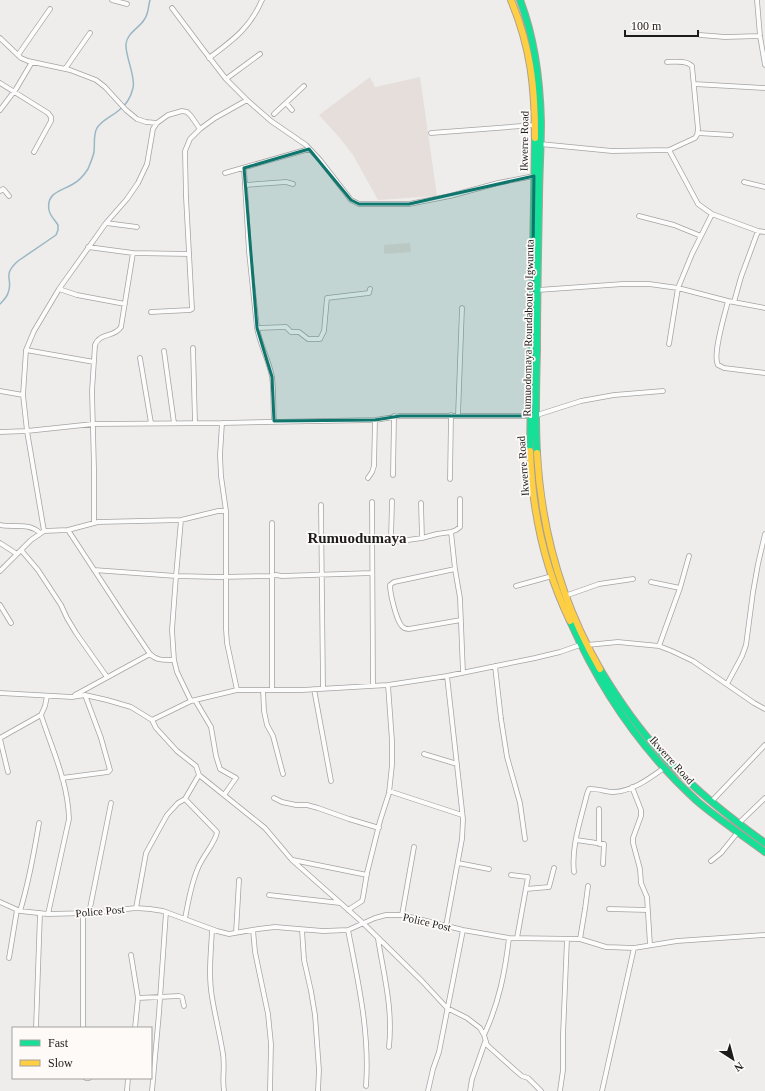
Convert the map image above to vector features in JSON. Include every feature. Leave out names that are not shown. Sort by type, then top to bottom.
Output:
[{"type":"main road","name":"Ikwerre Road","points":[[511,0],[522,26],[532,70],[535,102],[534,416],[530,437],[532,482],[539,524],[552,576],[596,676],[612,701],[648,750],[687,792],[705,808],[765,852]]},
{"type":"main road","name":"Rumuodomaya Roundabout to Igwuruta","points":[[520,0],[536,57],[540,92],[538,290],[534,416],[543,506],[551,551],[565,596],[583,645],[634,722],[664,758],[697,790],[765,843]]},
{"type":"street","points":[[112,0],[127,4]]},
{"type":"street","points":[[209,58],[244,30],[258,11],[262,0]]},
{"type":"street","points":[[757,0],[760,36],[765,65]]},
{"type":"street","points":[[172,8],[226,79],[271,121],[309,149],[320,160],[350,200],[359,204],[409,204],[534,176]]},
{"type":"street","points":[[18,55],[50,9]]},
{"type":"street","points":[[65,69],[90,33]]},
{"type":"street","points":[[700,35],[725,37],[760,36]]},
{"type":"street","points":[[0,38],[21,58],[32,62],[65,69],[96,80],[137,119],[157,123]]},
{"type":"street","points":[[226,79],[260,54]]},
{"type":"street","points":[[0,110],[14,92],[32,62]]},
{"type":"street","points":[[540,144],[612,151],[669,150],[696,138],[698,129],[693,68],[690,64],[682,62],[666,62]]},
{"type":"street","points":[[0,83],[48,113],[51,117],[51,121],[34,152]]},
{"type":"street","points":[[694,84],[765,88]]},
{"type":"street","points":[[274,114],[304,86]]},
{"type":"street","points":[[151,312],[192,309],[185,151],[190,139],[200,129],[214,118],[247,100]]},
{"type":"street","points":[[286,103],[292,110]]},
{"type":"street","points":[[42,532],[26,431],[24,395],[26,350],[37,326],[59,289],[88,247],[138,183],[147,164],[153,129],[157,123],[168,115],[182,111],[187,112],[191,116],[200,129]]},
{"type":"street","points":[[431,133],[534,125]]},
{"type":"street","points":[[698,133],[731,135]]},
{"type":"street","points":[[225,173],[309,149]]},
{"type":"street","points":[[669,150],[698,204],[712,214],[758,231],[765,232]]},
{"type":"street","points":[[244,168],[249,252],[257,328],[259,339],[268,361],[272,377],[274,422]]},
{"type":"street","points":[[245,185],[286,182],[293,184]]},
{"type":"street","points":[[744,182],[765,187]]},
{"type":"street","points":[[0,191],[5,191],[9,196]]},
{"type":"street","points":[[669,344],[678,288],[712,214]]},
{"type":"street","points":[[639,216],[674,225],[701,236]]},
{"type":"street","points":[[106,223],[137,227]]},
{"type":"street","points":[[734,302],[758,231]]},
{"type":"street","points":[[88,247],[133,253],[189,254]]},
{"type":"street","points":[[94,523],[92,391],[95,345],[97,340],[115,333],[121,327],[133,253]]},
{"type":"street","points":[[538,290],[624,284],[648,284],[678,288],[728,301],[765,308]]},
{"type":"street","points":[[59,289],[78,295],[124,304]]},
{"type":"street","points":[[257,328],[286,327],[291,332],[299,332],[308,340],[320,340],[324,331],[327,298],[369,293],[370,289]]},
{"type":"street","points":[[728,301],[718,342],[716,362],[718,366],[724,368],[765,372]]},
{"type":"street","points":[[458,415],[462,308]]},
{"type":"street","points":[[193,348],[195,423]]},
{"type":"street","points":[[26,350],[94,362]]},
{"type":"street","points":[[164,351],[174,423]]},
{"type":"street","points":[[140,358],[151,423]]},
{"type":"street","points":[[0,391],[24,395]]},
{"type":"street","points":[[0,432],[26,431],[92,424],[375,420],[394,416],[534,416],[581,401],[614,395],[663,391]]},
{"type":"street","points":[[450,479],[451,415]]},
{"type":"street","points":[[393,475],[394,416]]},
{"type":"street","points":[[368,478],[374,466],[375,420]]},
{"type":"street","points":[[222,423],[220,455],[221,476],[226,511],[226,629],[227,643],[237,690]]},
{"type":"street","points":[[392,502],[391,539],[394,542],[422,538],[456,530],[460,527],[460,499]]},
{"type":"street","points":[[372,502],[373,686]]},
{"type":"street","points":[[421,503],[422,538]]},
{"type":"street","points":[[321,505],[323,688]]},
{"type":"street","points":[[0,525],[24,526],[34,528],[42,532],[68,530],[94,523],[134,520],[181,520],[218,511],[226,511]]},
{"type":"street","points":[[181,520],[172,630],[174,660],[177,672],[211,727],[220,769],[236,778],[224,795]]},
{"type":"street","points":[[272,523],[272,689]]},
{"type":"street","points":[[68,530],[150,654],[154,658],[160,660],[174,660]]},
{"type":"street","points":[[0,571],[31,540],[42,532]]},
{"type":"street","points":[[451,532],[460,598],[463,673]]},
{"type":"street","points":[[727,684],[742,656],[746,645],[753,592],[765,534]]},
{"type":"street","points":[[0,543],[19,552],[38,570],[61,605],[73,628],[107,678]]},
{"type":"street","points":[[659,646],[680,588],[689,556]]},
{"type":"street","points":[[455,569],[394,582],[390,585],[390,590],[397,617],[401,626],[404,628],[409,630],[461,620]]},
{"type":"street","points":[[94,570],[176,576],[226,577],[322,575],[372,572]]},
{"type":"street","points":[[516,586],[552,576]]},
{"type":"street","points":[[565,596],[599,584],[633,579]]},
{"type":"street","points":[[651,582],[680,588]]},
{"type":"street","points":[[0,605],[11,623]]},
{"type":"street","points":[[152,720],[193,700],[237,690],[314,689],[388,685],[463,673],[560,652],[583,645],[618,642],[659,646],[672,651],[693,661],[765,709]]},
{"type":"street","points":[[72,697],[150,654]]},
{"type":"street","points":[[495,666],[507,757],[520,803],[524,839]]},
{"type":"street","points":[[446,676],[462,815],[462,839],[446,926]]},
{"type":"street","points":[[348,910],[362,900],[389,791],[392,765],[392,741],[388,685]]},
{"type":"street","points":[[314,689],[331,781]]},
{"type":"street","points":[[262,690],[267,725],[273,736],[283,774]]},
{"type":"street","points":[[0,693],[72,697],[85,695],[131,707],[152,720],[156,728],[177,751],[196,766],[199,775],[265,828],[292,860],[363,923],[447,1008],[466,1018],[480,1028],[484,1035],[485,1042],[472,1079],[470,1091]]},
{"type":"street","points":[[62,778],[108,772],[110,770],[101,738],[85,695]]},
{"type":"street","points":[[8,772],[0,739],[41,715],[48,696]]},
{"type":"street","points":[[41,715],[62,778],[68,804],[69,819],[48,914]]},
{"type":"street","points":[[711,802],[765,745]]},
{"type":"street","points":[[424,754],[457,764]]},
{"type":"street","points":[[574,872],[573,859],[576,840],[589,789],[619,792],[647,780],[664,768]]},
{"type":"street","points":[[136,908],[146,853],[167,816],[178,803],[185,799],[199,775]]},
{"type":"street","points":[[632,787],[641,810],[641,816],[633,838],[633,843],[640,869],[641,883],[647,897],[650,945]]},
{"type":"street","points":[[389,791],[462,815]]},
{"type":"street","points":[[274,798],[282,802],[318,808],[379,828]]},
{"type":"street","points":[[739,824],[765,798]]},
{"type":"street","points":[[184,919],[198,868],[217,832],[185,799]]},
{"type":"street","points":[[89,913],[111,803]]},
{"type":"street","points":[[599,844],[600,809]]},
{"type":"street","points":[[9,958],[18,910],[24,896],[35,850],[39,823]]},
{"type":"street","points":[[711,861],[721,853],[738,832]]},
{"type":"street","points":[[576,840],[604,844],[603,864]]},
{"type":"street","points":[[402,915],[414,846]]},
{"type":"street","points":[[292,860],[367,875]]},
{"type":"street","points":[[458,863],[489,869]]},
{"type":"street","points":[[526,889],[549,887],[554,868]]},
{"type":"street","points":[[511,875],[528,877],[517,938]]},
{"type":"street","points":[[236,933],[239,880]]},
{"type":"street","points":[[580,939],[588,886]]},
{"type":"street","points":[[269,895],[340,903]]},
{"type":"street","name":"Police Post","points":[[0,902],[18,910],[48,914],[89,913],[136,908],[150,909],[166,912],[212,930],[229,934],[275,927],[323,931],[348,930],[375,918],[386,915],[402,915],[463,930],[509,938],[580,939],[606,947],[634,948],[704,939],[765,935]]},
{"type":"street","points":[[609,909],[648,910]]},
{"type":"street","points":[[152,1091],[166,912]]},
{"type":"street","points":[[36,1027],[40,913]]},
{"type":"street","points":[[83,913],[83,1027]]},
{"type":"street","points":[[212,930],[212,996],[223,1055],[224,1091]]},
{"type":"street","points":[[253,930],[255,952],[268,1014],[270,1044],[270,1091]]},
{"type":"street","points":[[302,930],[304,960],[315,1015],[319,1070],[318,1091]]},
{"type":"street","points":[[348,930],[363,1013],[367,1072],[366,1086]]},
{"type":"street","points":[[428,1091],[439,1052],[463,930]]},
{"type":"street","points":[[378,938],[389,1000],[391,1032],[389,1047]]},
{"type":"street","points":[[484,1035],[499,999],[509,938]]},
{"type":"street","points":[[560,1091],[563,1070],[567,939]]},
{"type":"street","points":[[602,1091],[634,948]]},
{"type":"street","points":[[131,955],[138,998],[135,1027]]},
{"type":"street","points":[[138,998],[179,996],[182,997],[184,1006]]},
{"type":"street","points":[[485,1042],[516,1071],[522,1076],[528,1078],[541,1091]]},
{"type":"street","points":[[126,1091],[128,1079]]},
{"type":"highlighted area","points":[[309,149],[351,200],[359,204],[409,204],[534,176],[531,416],[400,416],[375,420],[274,421],[272,377],[257,328],[244,168]]},
{"type":"shaded area","points":[[370,77],[375,87],[420,77],[437,196],[378,200],[353,155],[319,115]]},
{"type":"shaded area","points":[[410,243],[411,252],[384,254],[384,245]]},
{"type":"waterway","points":[[0,304],[5,299],[7,294],[10,284],[9,274],[13,266],[56,235],[58,225],[51,216],[49,210],[50,199],[56,193],[77,181],[85,173],[94,154],[97,128],[121,109],[129,98],[134,83],[126,44],[129,37],[146,18],[150,0]]},
{"type":"traffic: fast","points":[[520,0],[536,60],[541,132],[537,294],[537,453]]},
{"type":"traffic: fast","points":[[530,451],[535,138]]},
{"type":"traffic: fast","points":[[570,621],[609,695],[624,718],[658,761],[697,801],[765,852]]},
{"type":"traffic: fast","points":[[600,669],[636,723],[673,766],[711,801],[765,843]]},
{"type":"traffic: slow","points":[[511,0],[523,35],[533,85],[535,138]]},
{"type":"traffic: slow","points":[[530,451],[531,473],[541,538],[553,581],[570,621]]},
{"type":"traffic: slow","points":[[537,453],[543,510],[556,565],[564,592],[600,669]]},
{"type":"district","name":"Rumuodumaya","points":[[357,538]]}]
